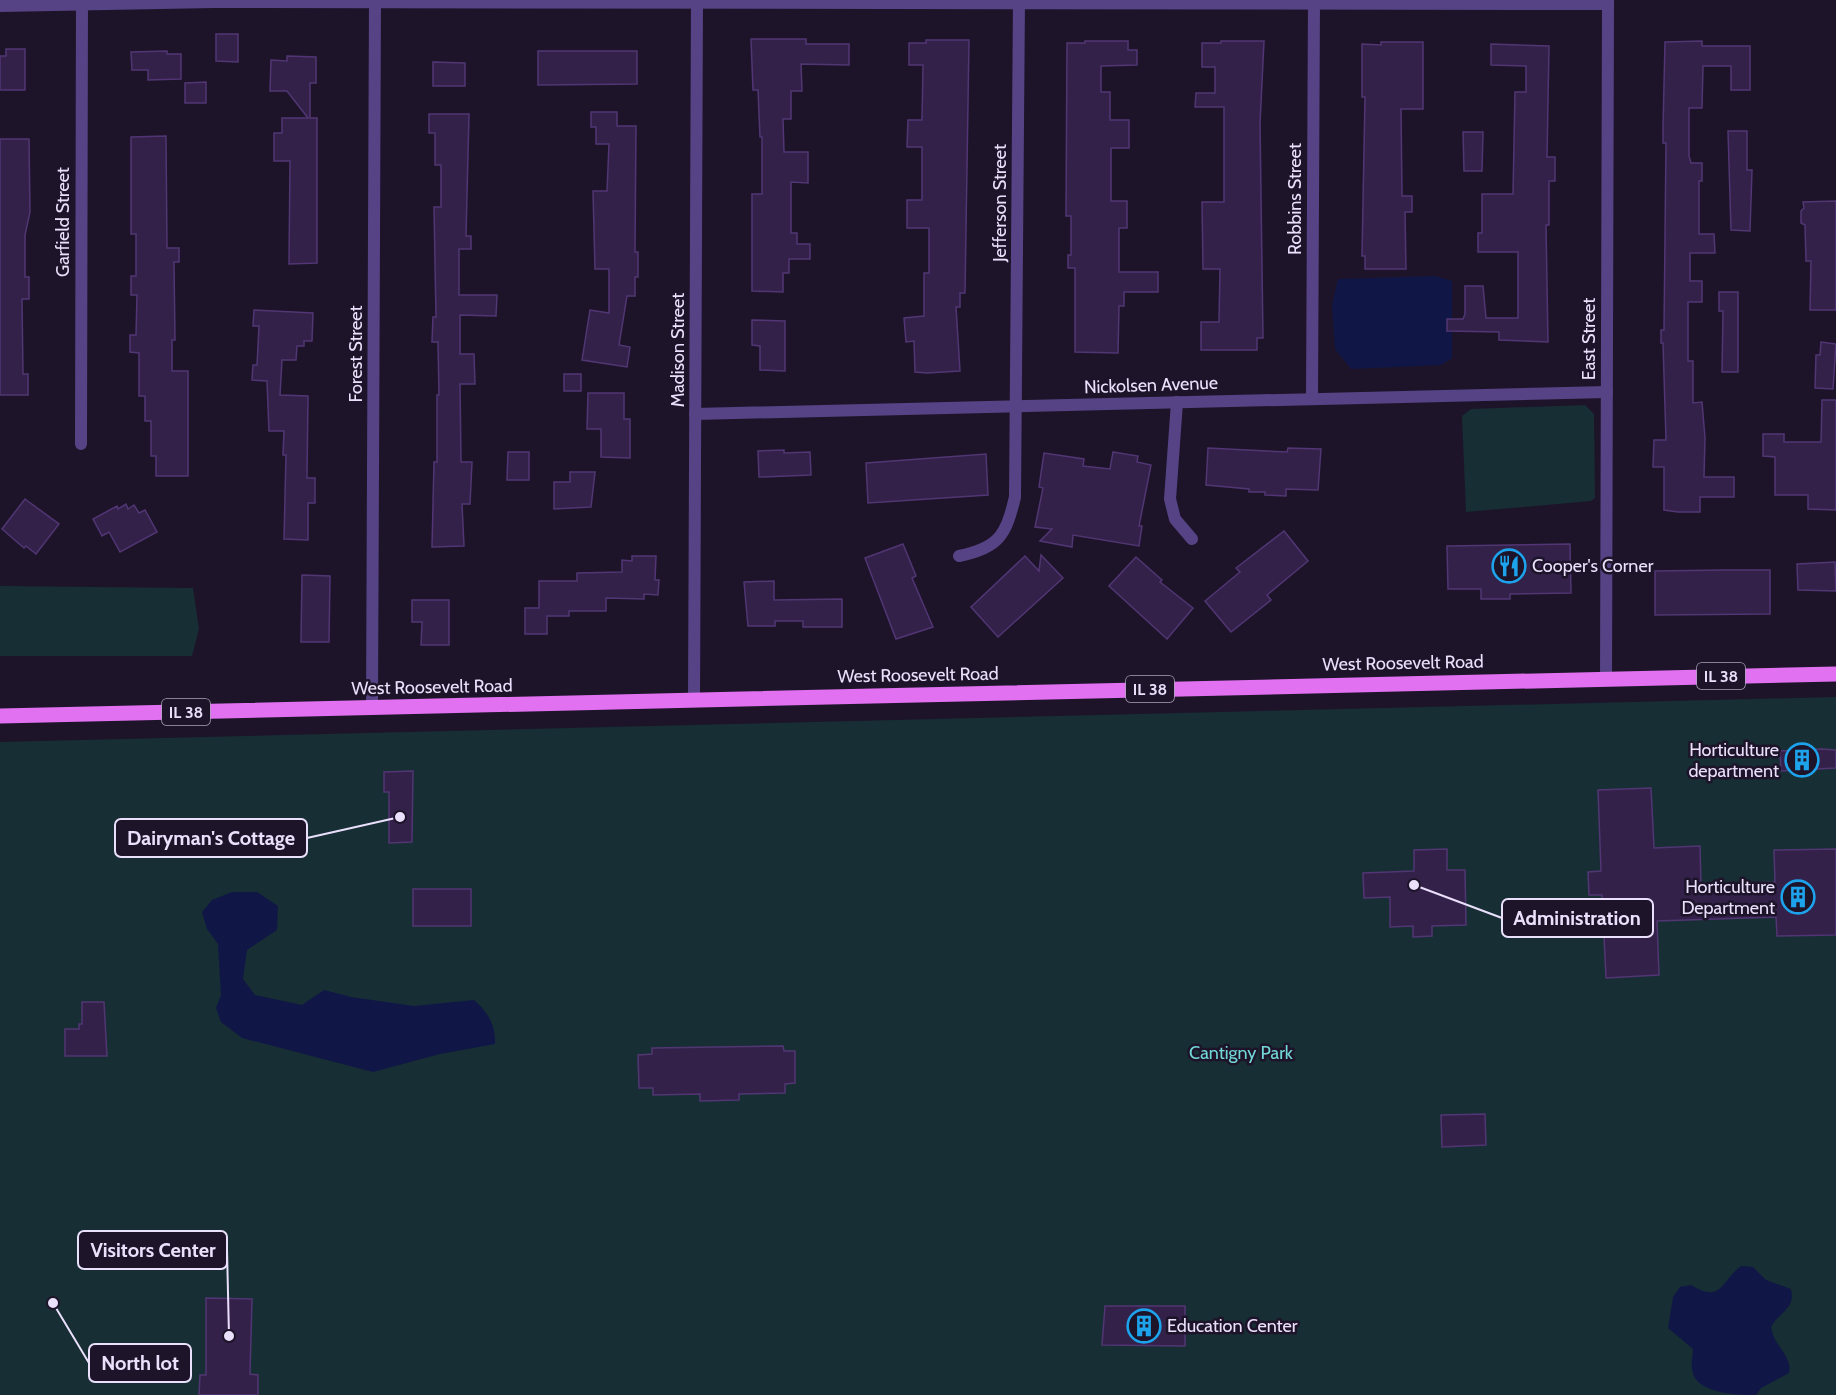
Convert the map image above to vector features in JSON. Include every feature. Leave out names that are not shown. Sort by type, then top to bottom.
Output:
[{"type":"main road","name":"West Roosevelt Road","points":[[0,716],[1836,674]]},
{"type":"street","points":[[0,6],[82,2],[375,1],[1608,2]]},
{"type":"street","name":"Forest Street","points":[[372,708],[375,1]]},
{"type":"street","name":"Garfield Street","points":[[81,444],[82,2]]},
{"type":"street","name":"Madison Street","points":[[694,700],[697,2]]},
{"type":"street","name":"Jefferson Street","points":[[959,556],[983,551],[1008,528],[1015,497],[1019,2]]},
{"type":"street","name":"East Street","points":[[1606,678],[1608,2]]},
{"type":"street","name":"Robbins Street","points":[[1312,399],[1314,3]]},
{"type":"street","name":"Nickolsen Avenue","points":[[695,414],[1607,392]]},
{"type":"street","points":[[1177,402],[1170,500],[1175,519],[1192,539]]},
{"type":"green space","points":[[1585,405],[1594,414],[1595,498],[1591,501],[1466,512],[1462,416],[1471,409]]},
{"type":"green space","points":[[0,586],[193,588],[199,629],[192,656],[0,656]]},
{"type":"green space","name":"Cantigny Park","points":[[1836,697],[1836,1395],[0,1395],[0,742]]},
{"type":"shaded area","points":[[1435,276],[1452,281],[1452,358],[1441,365],[1351,369],[1335,349],[1332,305],[1338,279]]},
{"type":"shaded area","points":[[232,892],[257,892],[278,906],[277,930],[247,950],[243,979],[255,995],[302,1005],[324,990],[351,997],[414,1006],[474,1000],[490,1020],[495,1044],[440,1054],[373,1072],[242,1038],[221,1022],[216,1008],[221,995],[218,944],[207,929],[202,912],[212,900]]},
{"type":"shaded area","points":[[1741,1266],[1753,1267],[1766,1280],[1791,1289],[1792,1296],[1789,1306],[1771,1327],[1788,1361],[1789,1373],[1761,1388],[1756,1395],[1717,1391],[1700,1383],[1694,1377],[1692,1368],[1693,1349],[1668,1328],[1673,1297],[1680,1287],[1691,1285],[1709,1292],[1715,1291]]},
{"type":"building","points":[[216,34],[238,34],[238,62],[216,61]]},
{"type":"building","points":[[751,39],[806,39],[806,44],[849,44],[849,65],[801,64],[802,91],[791,91],[791,119],[783,119],[784,152],[808,152],[808,183],[791,182],[791,233],[797,233],[797,244],[810,244],[810,259],[789,259],[789,273],[783,273],[783,292],[752,291],[752,194],[762,194],[762,137],[760,137],[758,90],[753,90]]},
{"type":"building","points":[[926,40],[969,40],[965,293],[960,293],[960,307],[956,307],[960,371],[927,373],[915,372],[914,341],[906,342],[904,318],[924,316],[924,273],[929,273],[929,228],[907,228],[907,200],[922,200],[922,147],[907,147],[908,120],[922,120],[923,65],[909,65],[909,43],[926,43]]},
{"type":"building","points":[[1085,41],[1128,41],[1128,50],[1137,50],[1137,65],[1101,66],[1101,92],[1110,92],[1110,120],[1129,120],[1129,148],[1111,148],[1111,201],[1127,201],[1127,228],[1119,228],[1119,272],[1158,272],[1158,292],[1124,292],[1124,306],[1119,306],[1118,353],[1075,352],[1075,268],[1068,268],[1068,255],[1071,255],[1071,216],[1066,216],[1067,43],[1085,43]]},
{"type":"building","points":[[1221,41],[1264,41],[1260,124],[1263,338],[1257,338],[1257,350],[1201,350],[1201,322],[1219,322],[1220,269],[1203,269],[1202,202],[1224,202],[1224,107],[1195,107],[1196,93],[1215,93],[1215,67],[1202,67],[1202,43],[1221,43]]},
{"type":"building","points":[[1702,41],[1702,46],[1750,46],[1750,90],[1731,90],[1731,66],[1703,66],[1702,108],[1689,108],[1689,156],[1691,163],[1702,163],[1702,181],[1699,181],[1699,234],[1714,234],[1715,253],[1690,253],[1690,281],[1702,281],[1702,302],[1688,302],[1688,361],[1693,361],[1693,403],[1702,402],[1705,438],[1704,477],[1734,477],[1734,497],[1700,497],[1700,512],[1678,512],[1664,510],[1664,467],[1653,467],[1654,440],[1666,440],[1663,343],[1661,343],[1661,330],[1664,330],[1665,42]]},
{"type":"building","points":[[1381,42],[1423,42],[1423,109],[1401,109],[1402,196],[1412,196],[1412,212],[1405,212],[1406,269],[1365,269],[1365,256],[1362,256],[1365,97],[1362,97],[1362,44],[1381,45]]},
{"type":"building","points":[[1491,44],[1549,46],[1547,157],[1555,157],[1555,181],[1549,181],[1549,225],[1546,225],[1548,342],[1499,340],[1499,332],[1447,331],[1447,319],[1463,319],[1465,314],[1465,286],[1483,286],[1486,318],[1518,318],[1518,252],[1478,252],[1478,233],[1482,233],[1482,194],[1513,194],[1515,92],[1526,92],[1526,66],[1491,65]]},
{"type":"building","points":[[6,49],[25,49],[25,90],[0,90],[0,56],[6,56]]},
{"type":"building","points":[[167,51],[167,54],[181,54],[181,79],[148,80],[148,70],[132,70],[131,52]]},
{"type":"building","points":[[538,51],[637,51],[637,84],[538,85]]},
{"type":"building","points":[[287,56],[316,57],[316,83],[310,83],[310,118],[317,118],[317,263],[289,264],[290,161],[274,161],[274,133],[282,133],[282,118],[308,118],[287,91],[270,91],[271,60],[287,61]]},
{"type":"building","points":[[433,62],[465,63],[465,86],[433,86]]},
{"type":"building","points":[[206,82],[206,103],[185,103],[185,83]]},
{"type":"building","points":[[591,112],[617,112],[617,126],[636,126],[635,252],[638,252],[638,277],[635,277],[635,296],[627,296],[619,345],[630,347],[627,367],[582,360],[590,310],[609,313],[609,269],[595,269],[593,191],[607,191],[609,144],[596,144],[596,127],[591,127]]},
{"type":"building","points":[[429,114],[469,114],[466,236],[471,236],[471,249],[459,249],[459,295],[497,295],[496,316],[460,315],[460,354],[474,354],[475,384],[460,384],[461,462],[472,462],[470,504],[462,504],[464,546],[432,547],[434,462],[437,462],[437,395],[439,395],[438,342],[432,342],[433,317],[436,317],[434,207],[441,207],[441,165],[435,165],[435,133],[429,133]]},
{"type":"building","points":[[1728,131],[1747,131],[1747,170],[1752,170],[1750,231],[1731,230]]},
{"type":"building","points":[[1463,132],[1483,132],[1482,171],[1464,171]]},
{"type":"building","points":[[166,136],[167,248],[179,248],[179,262],[174,262],[175,340],[172,340],[172,371],[188,371],[188,476],[156,476],[156,456],[151,456],[151,421],[145,421],[145,396],[139,396],[139,353],[130,352],[130,335],[136,335],[137,295],[131,295],[131,276],[136,276],[136,234],[131,234],[131,137]]},
{"type":"building","points":[[0,139],[29,139],[30,212],[25,235],[25,277],[29,277],[29,299],[22,299],[23,374],[28,374],[28,395],[0,395]]},
{"type":"building","points":[[1836,201],[1836,310],[1810,310],[1811,261],[1806,261],[1805,225],[1801,223],[1803,202]]},
{"type":"building","points":[[1719,292],[1738,292],[1738,372],[1722,372],[1723,311],[1719,311]]},
{"type":"building","points":[[254,310],[313,313],[312,341],[304,341],[304,346],[297,346],[296,360],[282,360],[280,395],[308,396],[307,478],[315,478],[315,503],[308,503],[308,540],[284,539],[286,455],[283,455],[284,431],[269,431],[267,381],[252,380],[253,365],[257,365],[259,326],[253,326]]},
{"type":"building","points":[[752,320],[785,321],[785,371],[760,370],[760,346],[752,345]]},
{"type":"building","points":[[1821,342],[1836,344],[1833,389],[1815,388],[1816,355],[1820,355]]},
{"type":"building","points":[[564,374],[581,374],[581,391],[564,391]]},
{"type":"building","points":[[588,393],[624,393],[624,419],[630,419],[630,458],[601,457],[601,429],[587,429]]},
{"type":"building","points":[[1822,400],[1836,400],[1836,510],[1808,509],[1808,495],[1775,495],[1775,457],[1763,456],[1763,434],[1784,434],[1784,442],[1821,442]]},
{"type":"building","points":[[1208,448],[1287,452],[1288,448],[1321,449],[1318,490],[1286,489],[1286,496],[1249,492],[1249,489],[1206,485]]},
{"type":"building","points":[[784,450],[784,453],[810,452],[811,475],[759,477],[758,451]]},
{"type":"building","points":[[508,452],[529,452],[529,480],[507,480]]},
{"type":"building","points":[[1113,452],[1138,456],[1137,462],[1151,465],[1139,526],[1142,526],[1139,546],[1073,535],[1072,547],[1040,541],[1052,529],[1035,527],[1043,488],[1039,487],[1044,453],[1084,459],[1083,466],[1110,469]]},
{"type":"building","points":[[986,454],[988,495],[868,503],[866,463]]},
{"type":"building","points":[[570,472],[595,472],[591,507],[554,509],[554,482],[570,482]]},
{"type":"building","points":[[25,499],[59,524],[36,554],[26,546],[24,548],[2,529]]},
{"type":"building","points":[[126,504],[128,509],[134,505],[139,513],[145,510],[157,532],[120,552],[109,532],[102,536],[93,519],[117,506],[118,509]]},
{"type":"building","points":[[1284,531],[1308,561],[1267,595],[1271,600],[1231,632],[1205,601],[1240,572],[1236,568]]},
{"type":"building","points":[[903,544],[916,576],[912,578],[933,627],[896,639],[865,558]]},
{"type":"building","name":"Cooper's Corner","points":[[1570,544],[1571,593],[1510,594],[1510,599],[1481,599],[1481,589],[1448,589],[1447,546]]},
{"type":"building","points":[[1041,555],[1063,578],[998,637],[971,607],[1025,556],[1039,571]]},
{"type":"building","points":[[632,556],[656,556],[655,580],[659,580],[658,595],[644,594],[644,599],[606,598],[606,611],[569,611],[569,616],[547,616],[547,634],[525,634],[525,608],[539,608],[539,581],[577,581],[577,573],[622,572],[622,560],[632,561]]},
{"type":"building","points":[[1136,557],[1162,580],[1160,582],[1193,608],[1167,639],[1109,586]]},
{"type":"building","points":[[1835,562],[1836,591],[1798,590],[1797,564]]},
{"type":"building","points":[[1770,570],[1770,614],[1655,615],[1655,571]]},
{"type":"building","points":[[302,575],[330,576],[329,642],[301,642]]},
{"type":"building","points":[[774,581],[774,600],[842,599],[842,627],[803,627],[803,621],[775,621],[775,626],[748,626],[744,582]]},
{"type":"building","points":[[412,600],[449,600],[449,645],[421,645],[422,622],[412,622]]},
{"type":"building","name":"Horticulture department","points":[[1836,750],[1836,768],[1781,771],[1780,751]]},
{"type":"building","points":[[413,771],[412,842],[389,843],[389,792],[384,792],[384,772]]},
{"type":"building","points":[[1651,788],[1654,848],[1700,846],[1701,885],[1775,882],[1774,850],[1836,849],[1836,935],[1777,936],[1776,917],[1657,921],[1659,975],[1606,978],[1602,895],[1589,895],[1588,872],[1601,871],[1598,790]]},
{"type":"building","points":[[1447,849],[1447,870],[1465,870],[1466,925],[1432,926],[1432,936],[1413,937],[1413,926],[1390,927],[1390,897],[1364,898],[1363,873],[1414,871],[1414,850]]},
{"type":"building","points":[[413,889],[471,889],[471,926],[413,926]]},
{"type":"building","points":[[82,1002],[104,1002],[107,1056],[65,1056],[65,1029],[79,1029],[79,1024],[82,1024]]},
{"type":"building","points":[[783,1046],[784,1051],[795,1051],[795,1083],[785,1084],[785,1093],[739,1094],[739,1100],[700,1101],[700,1094],[653,1095],[653,1088],[639,1088],[638,1055],[652,1054],[652,1048]]},
{"type":"building","points":[[1485,1114],[1486,1145],[1442,1147],[1441,1115]]},
{"type":"building","points":[[206,1298],[252,1299],[250,1374],[258,1375],[258,1395],[199,1395],[200,1375],[206,1375]]},
{"type":"building","name":"Education Center","points":[[1105,1306],[1185,1306],[1185,1346],[1102,1345]]},
{"type":"place","name":"Cooper's Corner","points":[[1509,566]]},
{"type":"place","name":"Horticulture department","points":[[1802,760]]},
{"type":"place","name":"Dairyman's Cottage","points":[[400,817]]},
{"type":"place","name":"Administration","points":[[1414,885]]},
{"type":"place","name":"Horticulture Department","points":[[1798,897]]},
{"type":"place","name":"North lot","points":[[53,1303]]},
{"type":"place","name":"Education Center","points":[[1144,1326]]},
{"type":"place","name":"Visitors Center","points":[[229,1336]]}]
